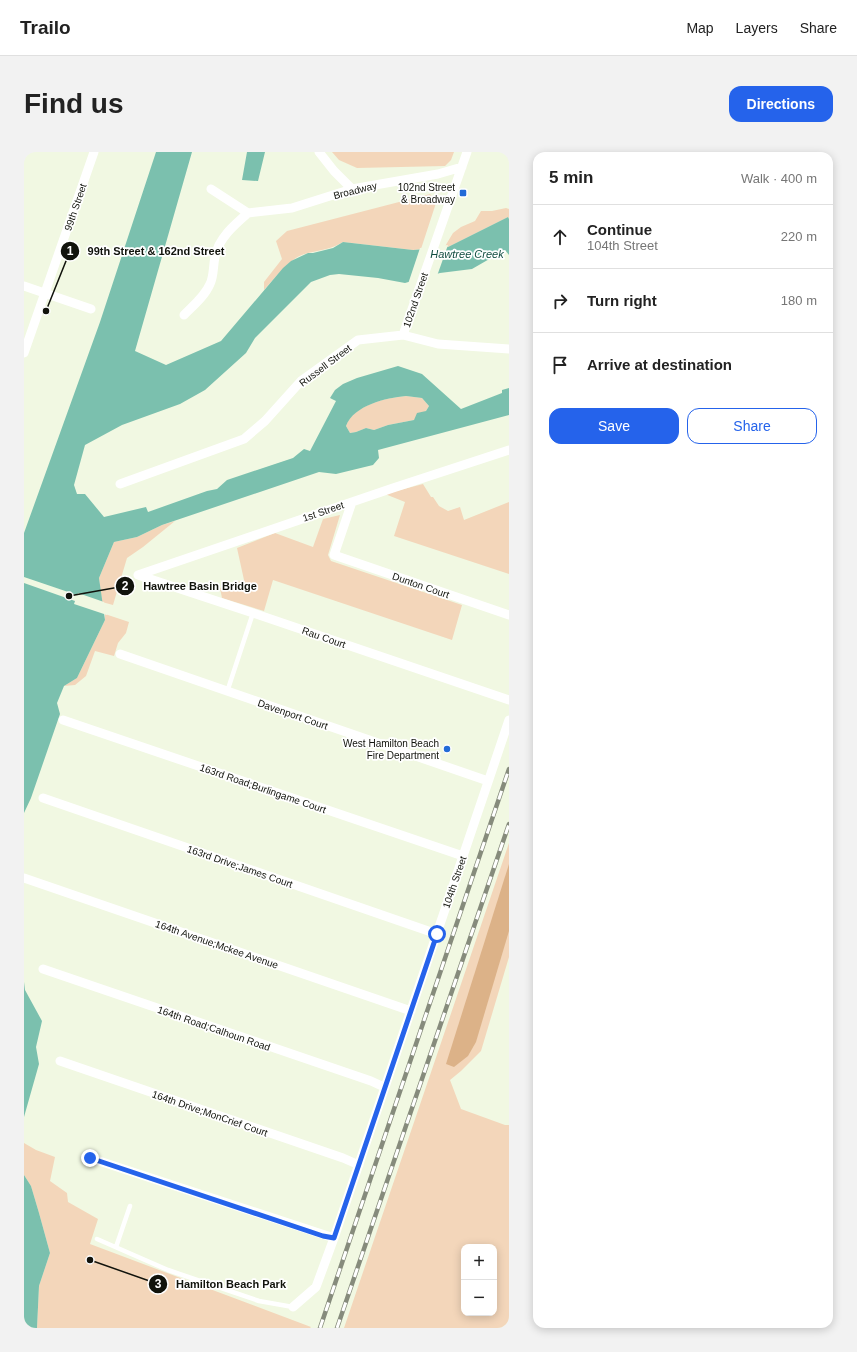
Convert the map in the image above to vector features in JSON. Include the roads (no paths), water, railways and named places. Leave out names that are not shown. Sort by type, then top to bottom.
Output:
[{"type":"street","name":"99th Street","points":[[24,353],[94,152]]},
{"type":"street","points":[[319,152],[334,171],[352,189]]},
{"type":"street","name":"102nd Street","points":[[403,335],[467,152]]},
{"type":"street","name":"Broadway","points":[[248,213],[292,208],[352,189],[438,174],[462,167]]},
{"type":"street","points":[[184,315],[200,299],[210,285],[214,272],[217,248],[235,224],[248,213],[211,189]]},
{"type":"street","points":[[24,286],[91,309]]},
{"type":"street","name":"Russell Street","points":[[120,484],[244,439],[265,421],[301,381],[358,340],[403,335],[438,344],[509,349]]},
{"type":"street","name":"1st Street","points":[[138,575],[509,450]]},
{"type":"street","name":"Dunton Court","points":[[352,502],[334,555],[509,615]]},
{"type":"street","name":"Rau Court","points":[[138,575],[253,612],[509,700]]},
{"type":"street","name":"Davenport Court","points":[[120,654],[488,781]]},
{"type":"street","name":"163rd Road;Burlingame Court","points":[[63,720],[463,856]]},
{"type":"street","name":"104th Street","points":[[293,1307],[316,1287],[359,1165],[384,1087],[509,720]]},
{"type":"street","name":"163rd Drive;James Court","points":[[43,798],[437,934]]},
{"type":"street","name":"164th Avenue;Mckee Avenue","points":[[24,878],[411,1011]]},
{"type":"street","name":"164th Road;Calhoun Road","points":[[43,969],[371,1081],[384,1087]]},
{"type":"street","name":"164th Drive;MonCrief Court","points":[[60,1062],[359,1165]]},
{"type":"street","points":[[90,1158],[323,1236],[334,1238]]},
{"type":"lane","points":[[227,692],[253,612]]},
{"type":"lane","points":[[116,1247],[130,1206]]},
{"type":"lane","points":[[97,1239],[168,1270],[259,1301],[293,1307]]},
{"type":"water","name":"Hawtree Creek","points":[[156,152],[192,152],[135,351],[166,365],[221,341],[283,268],[291,261],[308,253],[333,248],[343,242],[413,250],[448,247],[508,217],[509,219],[509,255],[505,250],[472,269],[440,273],[405,283],[378,278],[339,274],[330,275],[311,282],[255,338],[246,353],[205,390],[180,404],[122,425],[85,445],[74,485],[77,494],[85,494],[104,517],[146,507],[148,512],[207,491],[217,489],[227,480],[293,458],[304,449],[310,451],[336,401],[330,398],[335,390],[343,384],[357,378],[398,366],[422,374],[461,409],[502,393],[502,390],[509,388],[509,415],[378,450],[379,458],[373,465],[336,474],[319,472],[162,525],[137,537],[114,542],[99,578],[105,620],[77,678],[64,686],[57,703],[60,714],[31,798],[24,813],[24,533],[100,322]],"holes":[[[406,396],[422,398],[429,406],[426,411],[417,413],[414,420],[388,425],[374,430],[366,428],[350,433],[346,426],[356,413],[363,408],[380,401]]]},
{"type":"water","points":[[247,152],[265,152],[258,181],[242,180]]},
{"type":"water","points":[[24,982],[25,990],[42,1021],[36,1047],[39,1064],[24,1117]]},
{"type":"water","points":[[24,1175],[31,1186],[50,1253],[39,1286],[37,1328],[24,1328]]},
{"type":"railway","points":[[320,1328],[509,769]]},
{"type":"railway","points":[[337,1328],[509,824]]},
{"type":"place","name":"102nd Street & Broadway","points":[[463,193]]},
{"type":"place","name":"99th Street & 162nd Street","points":[[46,311]]},
{"type":"place","name":"Hawtree Basin Bridge","points":[[69,596]]},
{"type":"place","name":"West Hamilton Beach Fire Department","points":[[447,749]]},
{"type":"place","name":"Hamilton Beach Park","points":[[90,1260]]}]
